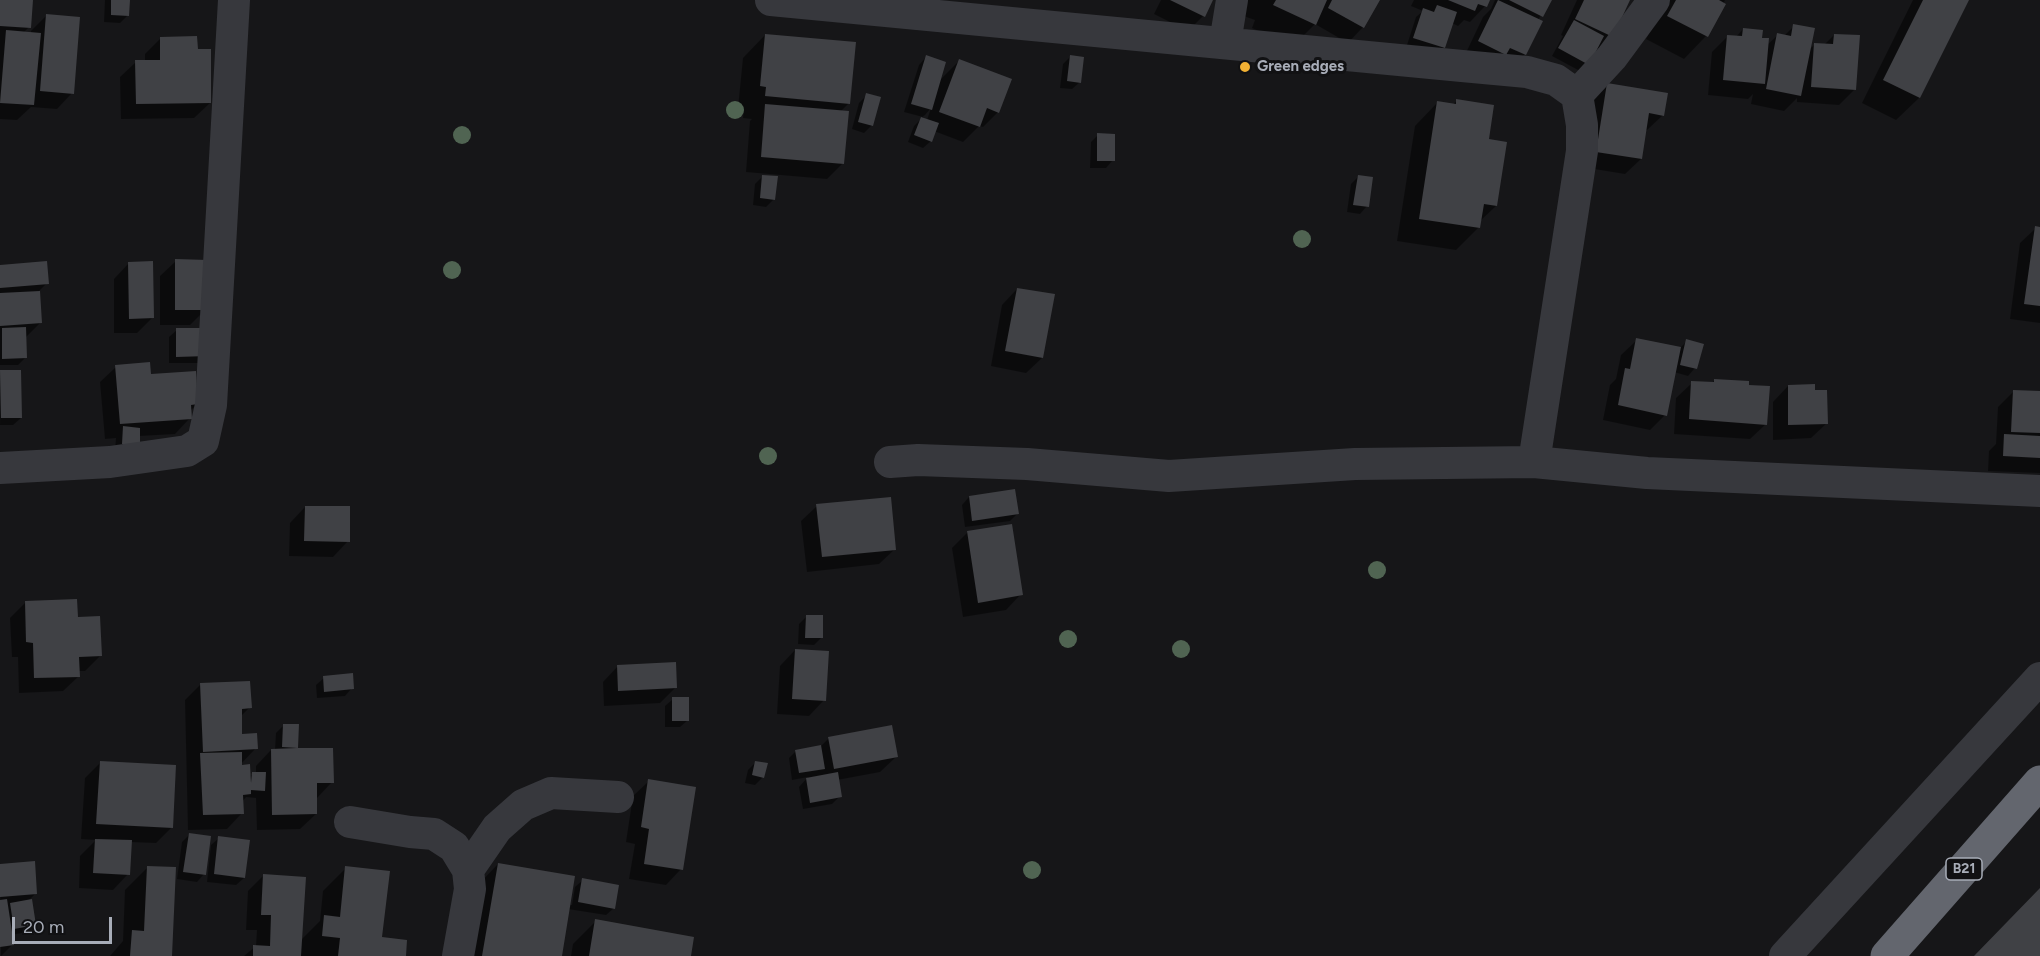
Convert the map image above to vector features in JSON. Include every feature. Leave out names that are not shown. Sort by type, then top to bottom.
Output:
[{"type":"highway","name":"B21","points":[[1887,956],[2040,782]]},
{"type":"street","points":[[0,468],[110,462],[187,451],[203,441],[211,405],[234,0]]},
{"type":"street","points":[[771,0],[972,10],[1225,43],[1527,72],[1556,80],[1577,94],[1582,125],[1582,151],[1534,462]]},
{"type":"street","points":[[1225,43],[1232,0]]},
{"type":"street","points":[[1577,94],[1612,57],[1654,0]]},
{"type":"street","points":[[890,462],[918,460],[1027,464],[1169,476],[1355,464],[1534,462],[1647,473],[2040,491]]},
{"type":"street","points":[[1785,956],[2040,678]]},
{"type":"street","points":[[468,870],[497,828],[524,805],[551,793],[618,797]]},
{"type":"street","points":[[350,822],[434,834],[454,847],[468,870],[470,889],[458,956]]},
{"type":"building","points":[[0,0],[33,0],[31,28],[0,26]]},
{"type":"building","points":[[111,0],[130,0],[129,16],[111,15]]},
{"type":"building","points":[[1170,0],[1213,0],[1205,17]]},
{"type":"building","points":[[1276,0],[1327,0],[1316,25],[1273,5]]},
{"type":"building","points":[[1332,0],[1380,0],[1364,28],[1328,8]]},
{"type":"building","points":[[1448,0],[1490,0],[1487,7],[1478,4],[1475,11]]},
{"type":"building","points":[[1498,0],[1543,21],[1526,55],[1510,48],[1506,55],[1478,41]]},
{"type":"building","points":[[1509,0],[1552,0],[1543,17]]},
{"type":"building","points":[[1584,0],[1630,0],[1613,37],[1575,19]]},
{"type":"building","points":[[1676,0],[1719,0],[1726,4],[1708,37],[1667,16]]},
{"type":"building","points":[[1923,0],[1969,0],[1920,98],[1883,80]]},
{"type":"building","points":[[1437,5],[1457,12],[1445,48],[1413,38],[1423,8],[1434,12]]},
{"type":"building","points":[[46,14],[80,17],[74,94],[40,91]]},
{"type":"building","points":[[1574,20],[1604,36],[1589,65],[1558,48]]},
{"type":"building","points":[[1793,24],[1815,28],[1801,96],[1766,89],[1777,33],[1791,36]]},
{"type":"building","points":[[1743,28],[1763,30],[1762,38],[1769,38],[1765,84],[1723,80],[1727,35],[1742,36]]},
{"type":"building","points":[[6,30],[41,33],[34,105],[0,103]]},
{"type":"building","points":[[765,34],[856,42],[850,104],[765,96],[766,87],[760,86]]},
{"type":"building","points":[[1834,34],[1860,35],[1856,90],[1811,87],[1814,43],[1833,44]]},
{"type":"building","points":[[197,36],[198,49],[211,49],[211,103],[136,104],[135,60],[160,60],[160,37]]},
{"type":"building","points":[[926,55],[946,62],[932,110],[911,104]]},
{"type":"building","points":[[1070,55],[1084,57],[1081,83],[1067,81]]},
{"type":"building","points":[[959,59],[1012,79],[999,113],[987,108],[980,127],[939,112]]},
{"type":"building","points":[[1607,83],[1668,93],[1664,116],[1649,113],[1642,159],[1596,152]]},
{"type":"building","points":[[866,93],[881,97],[873,126],[858,122]]},
{"type":"building","points":[[1456,99],[1494,105],[1489,139],[1507,142],[1497,206],[1484,204],[1480,228],[1419,219],[1437,101],[1456,104]]},
{"type":"building","points":[[765,104],[849,111],[844,164],[761,157]]},
{"type":"building","points":[[921,117],[939,123],[932,142],[914,135]]},
{"type":"building","points":[[1097,133],[1115,134],[1115,161],[1097,161]]},
{"type":"building","points":[[762,175],[778,176],[775,200],[760,198]]},
{"type":"building","points":[[1358,175],[1373,177],[1369,207],[1353,205]]},
{"type":"building","points":[[2035,226],[2040,227],[2040,306],[2024,304]]},
{"type":"building","points":[[175,259],[208,260],[207,310],[175,310]]},
{"type":"building","points":[[47,261],[49,284],[0,288],[0,265]]},
{"type":"building","points":[[153,261],[154,318],[129,319],[128,262]]},
{"type":"building","points":[[1017,288],[1055,294],[1043,358],[1005,351]]},
{"type":"building","points":[[40,291],[42,323],[0,326],[0,293]]},
{"type":"building","points":[[26,327],[27,358],[2,359],[2,328]]},
{"type":"building","points":[[176,328],[207,328],[208,356],[176,357]]},
{"type":"building","points":[[1636,338],[1681,347],[1667,416],[1618,405],[1625,368],[1630,369]]},
{"type":"building","points":[[1686,339],[1704,344],[1697,369],[1680,365]]},
{"type":"building","points":[[150,362],[151,374],[196,371],[198,404],[191,405],[192,419],[120,424],[115,365]]},
{"type":"building","points":[[0,370],[21,370],[22,418],[1,418]]},
{"type":"building","points":[[1714,379],[1749,381],[1749,385],[1770,386],[1767,425],[1689,419],[1691,381],[1714,382]]},
{"type":"building","points":[[1815,384],[1815,390],[1827,390],[1828,424],[1788,425],[1788,385]]},
{"type":"building","points":[[2013,390],[2040,391],[2040,433],[2011,432]]},
{"type":"building","points":[[123,426],[140,428],[140,445],[122,444]]},
{"type":"building","points":[[2004,434],[2040,436],[2040,458],[2003,456]]},
{"type":"building","points":[[1015,489],[1019,514],[972,521],[969,496]]},
{"type":"building","points":[[891,497],[896,550],[822,557],[816,504]]},
{"type":"building","points":[[305,506],[350,506],[350,542],[304,541]]},
{"type":"building","points":[[1012,524],[1023,595],[978,603],[967,531]]},
{"type":"building","points":[[77,599],[78,617],[100,616],[102,656],[79,657],[80,677],[34,678],[33,643],[26,642],[25,601]]},
{"type":"building","points":[[806,615],[823,615],[823,638],[805,638]]},
{"type":"building","points":[[795,649],[829,651],[826,701],[792,699]]},
{"type":"building","points":[[676,662],[677,688],[618,691],[617,665]]},
{"type":"building","points":[[353,673],[354,689],[324,692],[323,676]]},
{"type":"building","points":[[250,681],[252,708],[242,709],[242,734],[257,733],[258,749],[203,752],[200,683]]},
{"type":"building","points":[[672,697],[689,697],[689,721],[672,721]]},
{"type":"building","points":[[283,724],[299,724],[298,748],[282,747]]},
{"type":"building","points":[[892,725],[898,757],[834,769],[828,737]]},
{"type":"building","points":[[821,745],[825,769],[799,773],[795,750]]},
{"type":"building","points":[[333,748],[334,783],[317,783],[317,814],[272,815],[271,749]]},
{"type":"building","points":[[242,752],[242,765],[250,764],[251,783],[252,772],[266,772],[265,791],[251,790],[251,794],[243,795],[244,814],[203,815],[200,753]]},
{"type":"building","points":[[100,761],[176,765],[173,828],[96,824]]},
{"type":"building","points":[[755,761],[768,763],[764,778],[752,775]]},
{"type":"building","points":[[838,772],[842,797],[810,803],[806,778]]},
{"type":"building","points":[[648,779],[696,787],[683,870],[644,864],[649,829],[641,827]]},
{"type":"building","points":[[189,833],[211,836],[206,875],[183,872]]},
{"type":"building","points":[[218,836],[250,840],[245,878],[214,874]]},
{"type":"building","points":[[95,839],[132,840],[130,875],[93,873]]},
{"type":"building","points":[[35,861],[37,894],[0,897],[0,864]]},
{"type":"building","points":[[498,863],[575,876],[562,956],[482,956]]},
{"type":"building","points":[[147,866],[176,867],[172,956],[130,956],[132,930],[144,931]]},
{"type":"building","points":[[345,866],[390,871],[382,937],[407,940],[406,956],[338,956],[340,938],[322,936],[324,915],[340,917]]},
{"type":"building","points":[[263,874],[306,877],[301,956],[253,956],[253,945],[270,946],[271,915],[261,915]]},
{"type":"building","points":[[582,878],[619,885],[615,909],[578,902]]},
{"type":"building","points":[[2040,888],[2040,956],[1974,956]]},
{"type":"building","points":[[7,899],[14,945],[0,947],[0,900]]},
{"type":"building","points":[[32,899],[36,925],[14,929],[10,903]]},
{"type":"building","points":[[595,919],[694,937],[691,956],[589,956]]},
{"type":"place","name":"Green edges","points":[[1245,67]]}]
